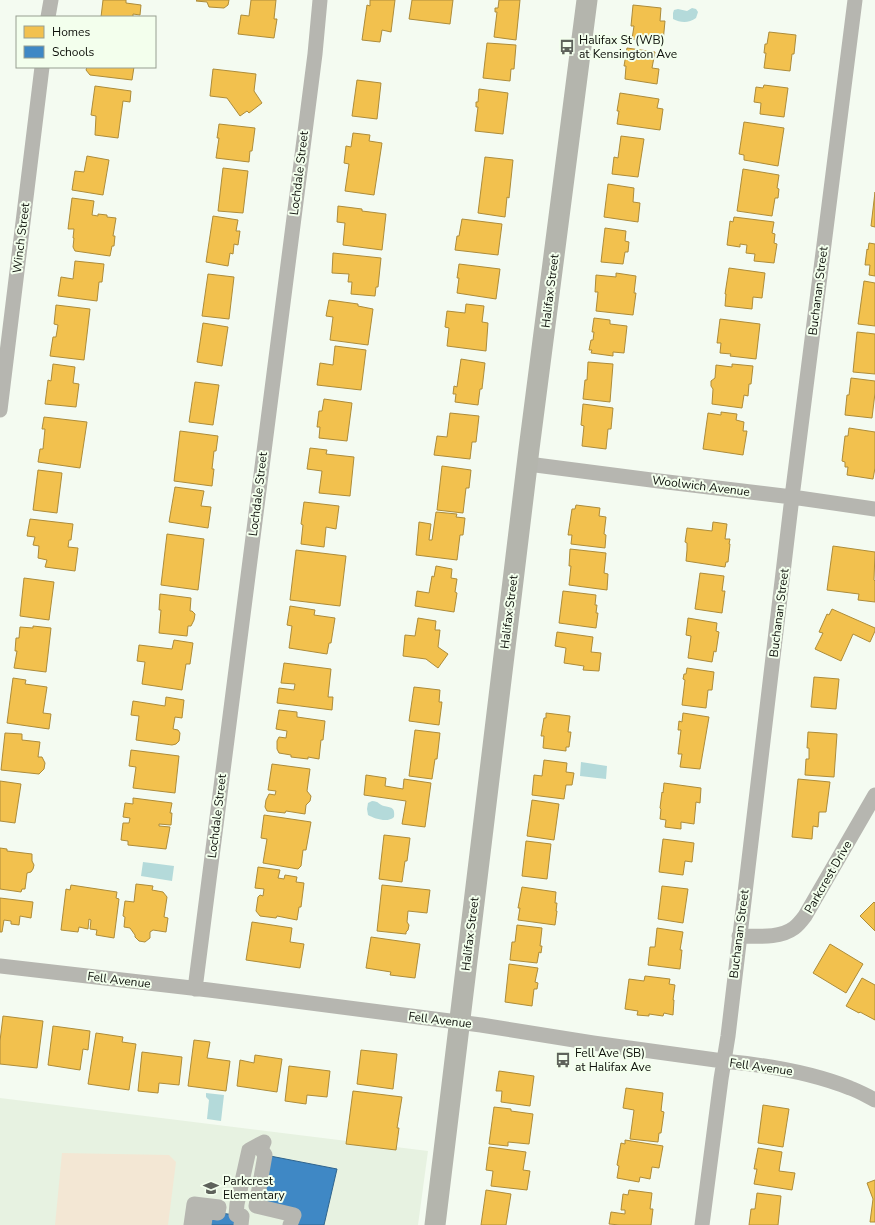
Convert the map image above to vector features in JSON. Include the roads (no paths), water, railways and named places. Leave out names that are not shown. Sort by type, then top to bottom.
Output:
[{"type":"street","points":[[48,16],[51,0]]},
{"type":"street","name":"Lochdale Street","points":[[195,989],[315,54],[320,0]]},
{"type":"street","name":"Halifax Street","points":[[435,1225],[528,464],[587,0]]},
{"type":"street","name":"Buchanan Street","points":[[702,1225],[723,1061],[728,1036],[792,497],[855,0]]},
{"type":"street","name":"Winch Street","points":[[0,410],[42,68]]},
{"type":"street","name":"Woolwich Avenue","points":[[528,464],[792,497],[875,509]]},
{"type":"street","name":"Parkcrest Drive","points":[[739,936],[781,934],[794,928],[805,916],[875,795]]},
{"type":"street","name":"Fell Avenue","points":[[0,966],[195,989],[459,1023],[800,1072],[852,1088],[875,1100]]},
{"type":"street","points":[[241,1225],[242,1216],[236,1215],[237,1204],[249,1150],[264,1142],[261,1149],[265,1155],[256,1206],[294,1215],[290,1225]]},
{"type":"street","points":[[191,1225],[194,1204],[219,1207],[218,1213],[206,1211],[204,1225]]},
{"type":"water","points":[[692,8],[696,9],[698,12],[696,18],[693,20],[685,22],[673,19],[674,10],[678,9],[687,11]]},
{"type":"water","points":[[581,762],[607,766],[606,779],[580,776]]},
{"type":"water","points":[[372,801],[392,808],[394,811],[394,817],[385,820],[368,815],[368,803]]},
{"type":"water","points":[[143,862],[174,866],[172,881],[141,876]]},
{"type":"water","points":[[206,1093],[224,1095],[221,1121],[207,1119],[209,1100],[206,1097]]},
{"type":"place","name":"Halifax St (WB) at Kensington Ave","points":[[567,47]]},
{"type":"place","name":"Fell Ave (SB) at Halifax Ave","points":[[563,1060]]},
{"type":"place","name":"Parkcrest Elementary","points":[[211,1188]]}]
